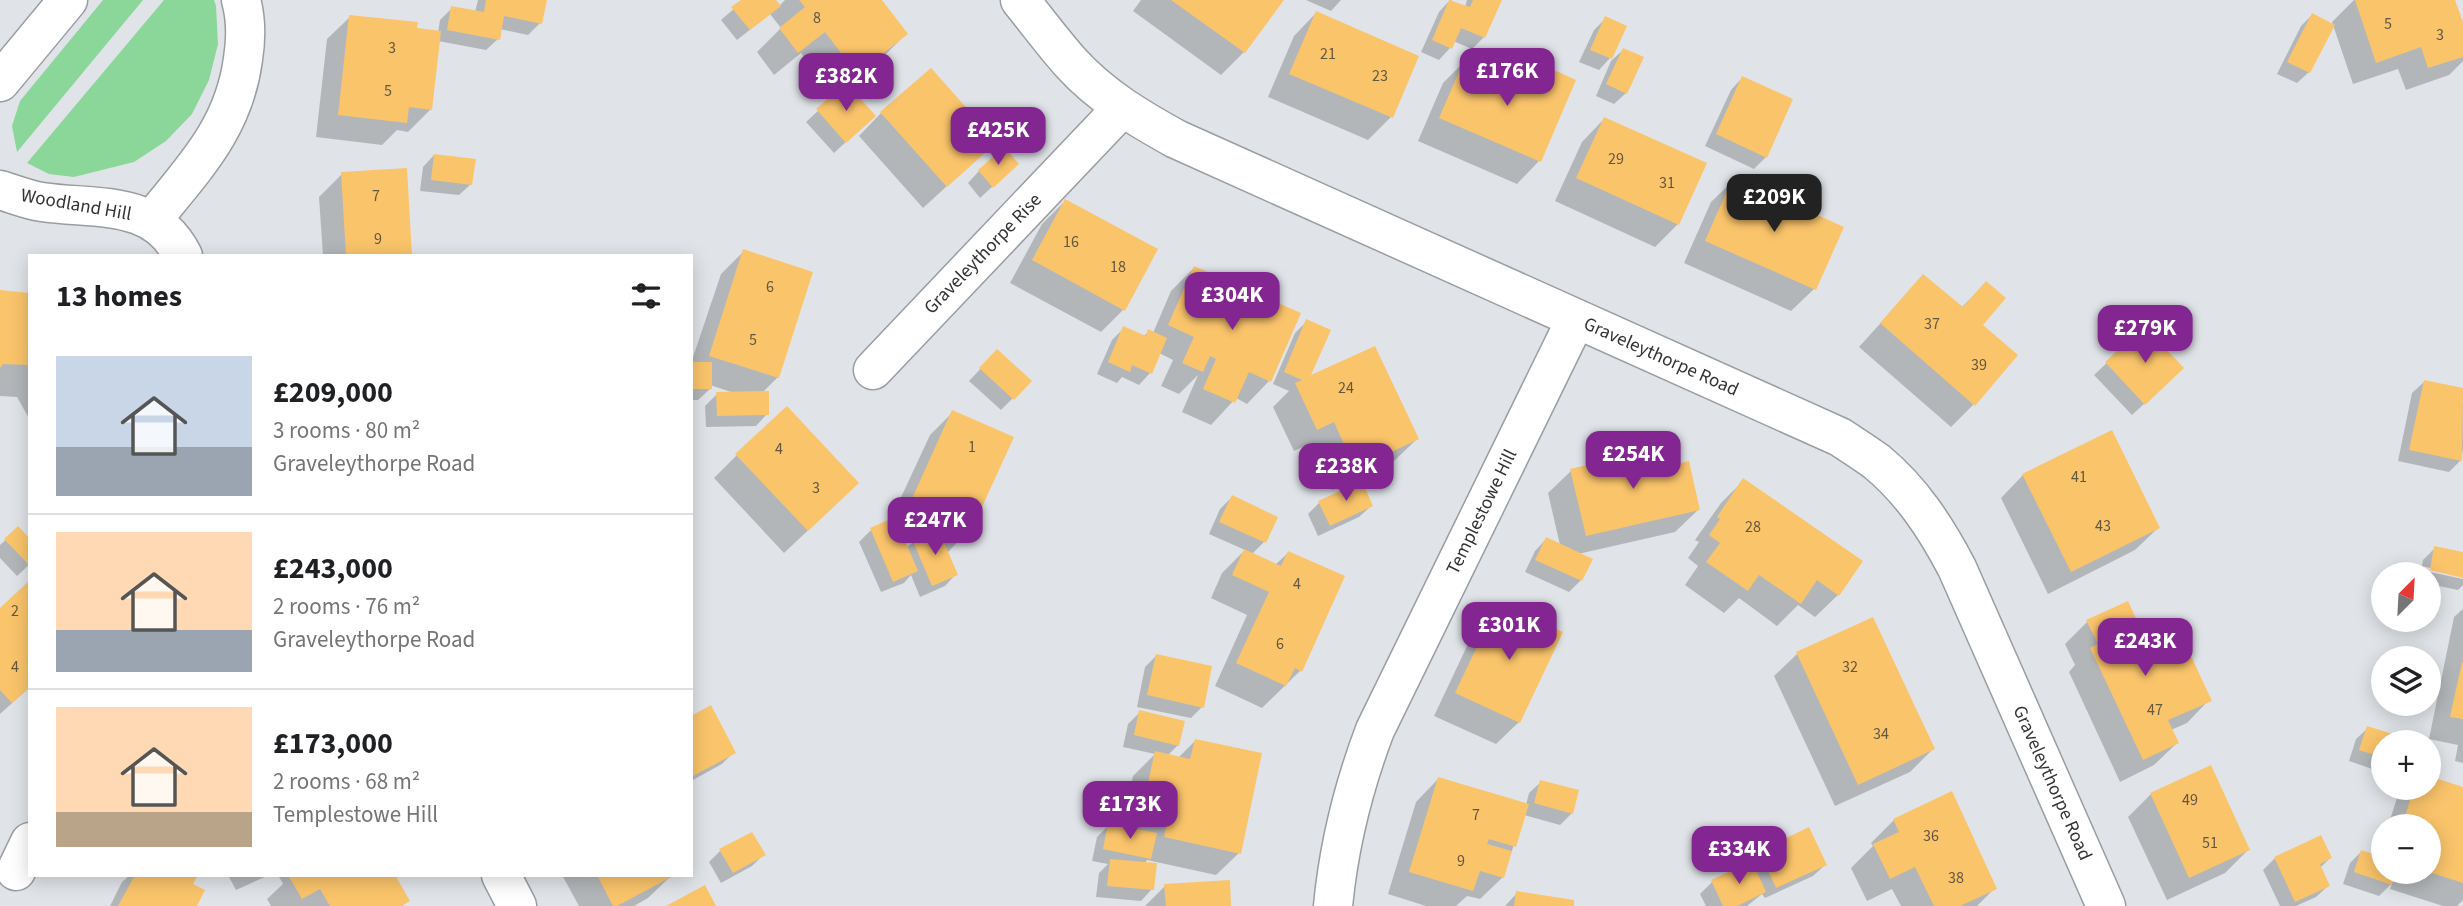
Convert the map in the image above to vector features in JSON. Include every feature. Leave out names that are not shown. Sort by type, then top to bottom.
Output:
[{"type":"street","points":[[0,82],[68,0]]},
{"type":"street","name":"Woodland Hill","points":[[152,220],[205,155],[226,121],[240,83],[245,44],[241,0]]},
{"type":"street","name":"Graveleythorpe Road","points":[[1020,0],[1073,65],[1122,108],[1176,139],[1840,437],[1877,462],[1909,493],[1936,529],[1957,568],[2106,906]]},
{"type":"street","name":"Graveleythorpe Rise","points":[[873,370],[1122,108]]},
{"type":"street","name":"Woodland Hill","points":[[0,190],[40,202],[118,208],[152,220],[175,241],[182,254]]},
{"type":"street","name":"Templestowe Hill","points":[[1333,906],[1345,825],[1357,777],[1375,730],[1576,319]]},
{"type":"street","points":[[502,877],[517,906]]},
{"type":"green space","points":[[103,0],[143,0],[17,152],[12,126],[20,101]]},
{"type":"green space","points":[[164,0],[214,0],[216,6],[218,44],[209,80],[192,114],[166,141],[134,162],[74,177],[49,174],[27,163]]},
{"type":"building","points":[[486,0],[547,0],[542,24],[504,16],[500,40],[447,30],[451,6],[484,12]]},
{"type":"building","points":[[741,0],[776,0],[781,6],[750,30],[731,7]]},
{"type":"building","points":[[799,0],[882,0],[908,34],[857,74],[825,32],[798,53],[779,28],[805,7]]},
{"type":"building","points":[[1171,0],[1284,0],[1245,53]]},
{"type":"building","points":[[1449,0],[1470,7],[1473,0],[1502,0],[1485,38],[1461,28],[1452,49],[1432,40]]},
{"type":"building","points":[[2355,0],[2455,0],[2463,22],[2463,57],[2428,68],[2421,47],[2376,63]]},
{"type":"building","points":[[1316,11],[1419,56],[1393,118],[1289,74]]},
{"type":"building","points":[[2312,13],[2335,25],[2310,73],[2287,62]]},
{"type":"building","points":[[349,15],[418,22],[417,28],[441,31],[432,110],[409,107],[407,123],[338,115]]},
{"type":"building","points":[[1605,16],[1627,26],[1612,59],[1590,50]]},
{"type":"building","points":[[1623,48],[1644,57],[1627,94],[1606,84]]},
{"type":"building","points":[[1465,58],[1543,92],[1552,69],[1576,80],[1541,162],[1439,118]]},
{"type":"building","points":[[931,68],[997,142],[947,187],[880,112]]},
{"type":"building","points":[[1742,76],[1793,99],[1767,158],[1716,134]]},
{"type":"building","points":[[846,83],[876,116],[846,143],[816,109]]},
{"type":"building","points":[[1604,117],[1707,163],[1679,225],[1576,178]]},
{"type":"building","points":[[1004,147],[1019,164],[993,188],[978,170]]},
{"type":"building","points":[[434,154],[476,159],[472,185],[431,180]]},
{"type":"building","points":[[407,168],[412,254],[346,254],[341,172]]},
{"type":"building","points":[[1733,177],[1844,227],[1816,290],[1705,241]]},
{"type":"building","points":[[1065,199],[1158,249],[1125,311],[1032,260]]},
{"type":"building","points":[[743,249],[813,272],[779,378],[709,356]]},
{"type":"building","points":[[1194,266],[1301,313],[1271,382],[1249,372],[1235,403],[1203,389],[1216,359],[1210,356],[1203,372],[1182,363],[1194,337],[1168,325]]},
{"type":"building","points":[[1923,274],[1963,307],[1986,281],[2006,298],[1983,325],[2018,355],[1975,406],[1880,323]]},
{"type":"building","points":[[0,290],[28,293],[28,365],[3,364],[0,368]]},
{"type":"building","points":[[1306,319],[1331,330],[1311,375],[1375,346],[1419,439],[1355,469],[1334,422],[1317,430],[1295,383],[1302,380],[1284,372]]},
{"type":"building","points":[[1123,326],[1146,336],[1148,329],[1167,338],[1152,374],[1132,365],[1130,372],[1108,362]]},
{"type":"building","points":[[2144,326],[2184,368],[2145,405],[2105,362]]},
{"type":"building","points":[[997,349],[1032,381],[1014,400],[979,368]]},
{"type":"building","points":[[693,362],[712,362],[712,389],[693,389]]},
{"type":"building","points":[[2424,380],[2463,388],[2462,461],[2409,450]]},
{"type":"building","points":[[769,391],[769,415],[717,416],[716,392]]},
{"type":"building","points":[[787,406],[859,483],[808,531],[735,454]]},
{"type":"building","points":[[952,410],[1014,437],[971,531],[910,503]]},
{"type":"building","points":[[2112,430],[2160,528],[2071,572],[2022,474]]},
{"type":"building","points":[[1661,448],[1665,467],[1689,461],[1700,510],[1586,536],[1570,469]]},
{"type":"building","points":[[1743,478],[1863,561],[1839,596],[1817,580],[1801,604],[1759,575],[1748,591],[1706,562],[1720,543],[1709,535],[1720,519],[1717,517]]},
{"type":"building","points":[[1362,481],[1373,506],[1330,526],[1318,501]]},
{"type":"building","points":[[1232,495],[1278,517],[1266,543],[1219,522]]},
{"type":"building","points":[[895,517],[918,571],[893,582],[870,528]]},
{"type":"building","points":[[18,526],[28,537],[28,564],[4,539]]},
{"type":"building","points":[[938,528],[958,575],[932,586],[912,539]]},
{"type":"building","points":[[1546,537],[1593,559],[1582,581],[1535,560]]},
{"type":"building","points":[[2434,546],[2463,552],[2463,578],[2441,573],[2441,562],[2431,562]]},
{"type":"building","points":[[1244,549],[1281,566],[1288,551],[1345,576],[1302,672],[1295,668],[1286,686],[1236,663],[1269,592],[1232,575]]},
{"type":"building","points":[[28,582],[28,689],[12,703],[0,690],[0,608]]},
{"type":"building","points":[[2128,601],[2139,625],[2152,620],[2172,664],[2191,656],[2212,701],[2168,720],[2179,743],[2143,760],[2090,648],[2098,644],[2086,620]]},
{"type":"building","points":[[1498,602],[1563,632],[1520,723],[1455,693]]},
{"type":"building","points":[[1873,617],[1935,749],[1858,785],[1796,652]]},
{"type":"building","points":[[1156,654],[1212,666],[1204,708],[1147,695]]},
{"type":"building","points":[[2463,662],[2463,719],[2450,717]]},
{"type":"building","points":[[711,705],[736,753],[693,776],[693,715]]},
{"type":"building","points":[[1139,710],[1185,721],[1179,746],[1134,735]]},
{"type":"building","points":[[2367,726],[2380,730],[2371,730],[2371,754],[2359,750]]},
{"type":"building","points":[[1195,739],[1262,753],[1241,854],[1164,837],[1168,815],[1142,810],[1155,751],[1190,759]]},
{"type":"building","points":[[2211,765],[2250,850],[2189,878],[2150,793]]},
{"type":"building","points":[[1438,777],[1529,804],[1516,847],[1489,839],[1487,844],[1512,851],[1504,878],[1480,871],[1473,891],[1409,872]]},
{"type":"building","points":[[1540,780],[1579,790],[1573,814],[1534,803]]},
{"type":"building","points":[[2441,780],[2463,787],[2463,883],[2441,876],[2441,814],[2406,814],[2410,800],[2441,800]]},
{"type":"building","points":[[1952,791],[1997,889],[1960,906],[1934,906],[1915,867],[1890,879],[1873,844],[1899,832],[1893,819]]},
{"type":"building","points":[[1108,823],[1157,833],[1151,859],[1103,849]]},
{"type":"building","points":[[1809,827],[1827,865],[1776,888],[1759,851]]},
{"type":"building","points":[[752,832],[766,855],[733,873],[719,849]]},
{"type":"building","points":[[2321,835],[2332,858],[2320,864],[2330,886],[2295,902],[2274,857]]},
{"type":"building","points":[[2361,850],[2371,853],[2371,878],[2354,872]]},
{"type":"building","points":[[1110,859],[1157,863],[1154,890],[1107,886]]},
{"type":"building","points":[[1752,861],[1766,892],[1737,906],[1723,906],[1711,880]]},
{"type":"building","points":[[134,877],[197,877],[193,884],[205,890],[197,906],[118,906]]},
{"type":"building","points":[[289,877],[396,877],[410,901],[401,906],[330,906],[320,889],[302,899]]},
{"type":"building","points":[[598,877],[671,877],[617,906],[613,906]]},
{"type":"building","points":[[1230,880],[1231,906],[1166,906],[1164,884]]},
{"type":"building","points":[[705,885],[716,906],[666,906]]},
{"type":"building","points":[[1516,891],[1574,900],[1574,906],[1514,906]]}]
